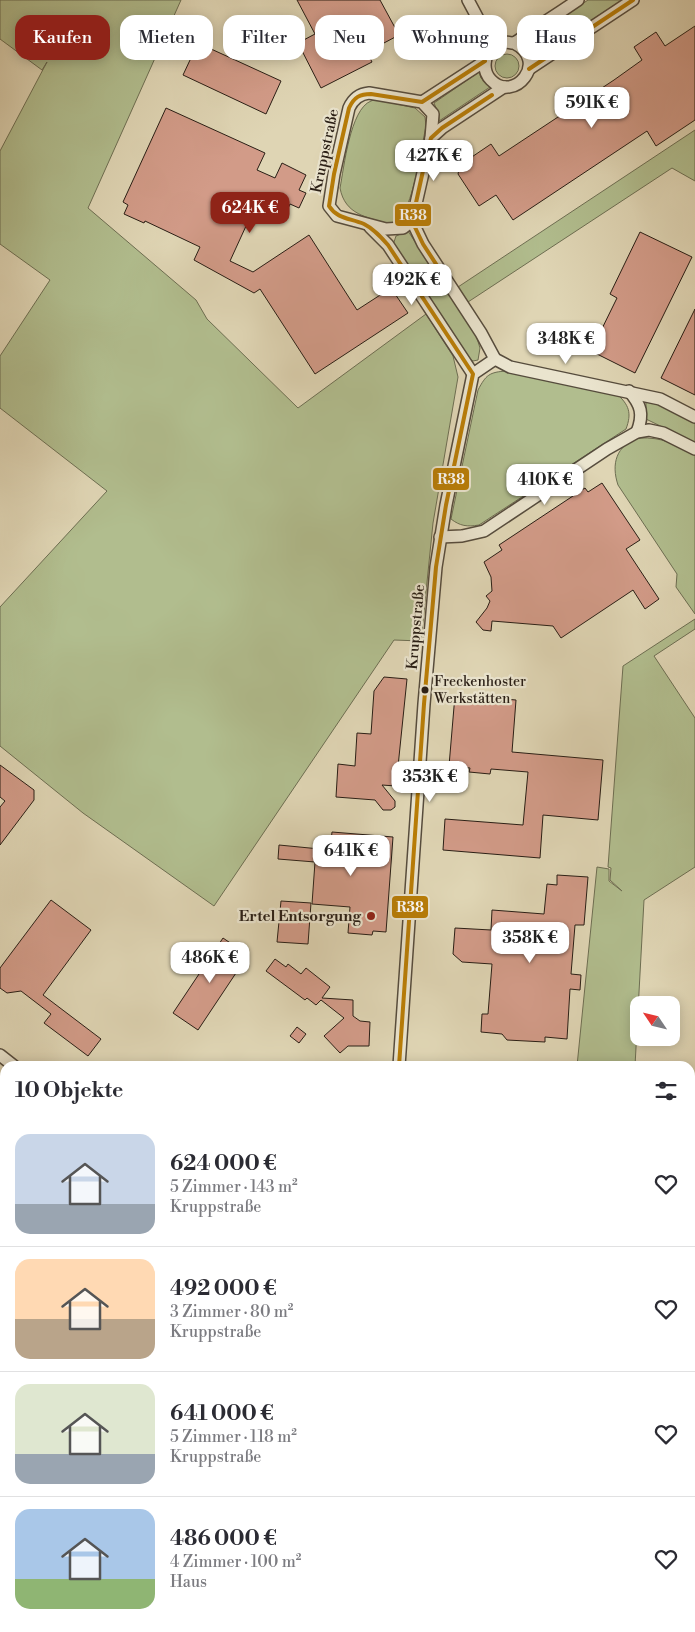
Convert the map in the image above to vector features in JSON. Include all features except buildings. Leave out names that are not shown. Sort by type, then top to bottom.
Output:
[{"type":"street","points":[[468,0],[476,15]]},
{"type":"street","points":[[514,43],[578,0]]},
{"type":"street","points":[[529,70],[633,0]]},
{"type":"street","points":[[431,138],[442,128],[504,87],[518,84],[525,78],[529,70],[529,61],[526,53],[514,43],[507,43]]},
{"type":"street","points":[[504,87],[493,82],[488,77],[485,61],[422,102],[433,114],[431,138],[412,221],[423,244],[481,333],[495,359],[510,367],[660,399],[695,417]]},
{"type":"street","name":"Kruppstraße","points":[[412,221],[403,228],[386,230],[337,216],[329,206],[334,174],[352,102],[358,96],[369,93],[422,102]]},
{"type":"street","name":"Kruppstraße","points":[[366,225],[388,245],[473,374],[440,536],[436,567],[424,704],[399,1061]]},
{"type":"street","points":[[473,374],[495,359]]},
{"type":"street","points":[[628,391],[637,401],[641,412],[641,422],[637,432]]},
{"type":"street","points":[[440,536],[462,536],[484,531],[607,449],[637,432],[650,430],[663,433],[695,449]]},
{"type":"green space","points":[[0,0],[181,0],[174,15],[120,15],[120,60],[154,60],[88,208],[196,300],[207,319],[298,408],[426,314],[453,356],[458,377],[433,523],[421,641],[394,640],[214,906],[83,813],[0,746],[0,607],[107,491],[0,408],[0,356],[50,280],[0,244],[0,151],[47,62],[42,70],[28,60],[110,60],[110,15],[15,15],[15,50],[0,39]]},
{"type":"green space","points":[[588,0],[622,0],[594,18],[594,15],[566,15]]},
{"type":"green space","points":[[507,54],[511,55],[518,62],[518,70],[511,77],[503,77],[496,70],[496,62],[498,60],[507,60]]},
{"type":"green space","points":[[479,72],[481,78],[490,87],[439,121],[439,115],[434,103]]},
{"type":"green space","points":[[379,100],[415,108],[425,117],[426,126],[408,204],[401,216],[389,224],[358,214],[347,204],[340,188],[349,140],[358,115],[364,106],[371,101]]},
{"type":"green space","points":[[695,130],[695,181],[672,168],[468,302],[458,287]]},
{"type":"green space","points":[[408,231],[476,335],[480,348],[478,360],[473,361],[470,359],[393,245],[396,236]]},
{"type":"green space","points":[[507,371],[617,394],[627,406],[629,414],[628,423],[626,429],[479,525],[461,525],[451,519],[478,390],[483,381],[492,373]]},
{"type":"green space","points":[[646,400],[695,422],[695,443],[646,419]]},
{"type":"green space","points":[[639,438],[662,440],[695,454],[695,614],[676,587],[677,574],[618,485],[615,470],[617,456],[625,445]]},
{"type":"green space","points":[[695,619],[695,629],[654,656],[695,718],[695,867],[644,900],[639,996],[630,996],[630,1046],[636,1046],[635,1061],[578,1061],[597,867],[609,869],[609,881],[622,891],[610,880],[611,868],[608,867],[623,666]]},
{"type":"transit line","name":"R38","points":[[529,69],[633,0]]},
{"type":"transit line","name":"R38","points":[[399,1061],[424,704],[436,567],[446,505],[473,374],[388,245],[368,226],[340,216],[329,206],[349,108],[355,99],[371,94],[422,102],[485,61]]},
{"type":"transit line","name":"R38","points":[[449,284],[423,244],[412,221],[426,157],[431,138],[442,128],[492,95]]},
{"type":"place","name":"Freckenhoster Werkstätten","points":[[425,690]]},
{"type":"place","name":"Ertel Entsorgung","points":[[371,916]]}]
